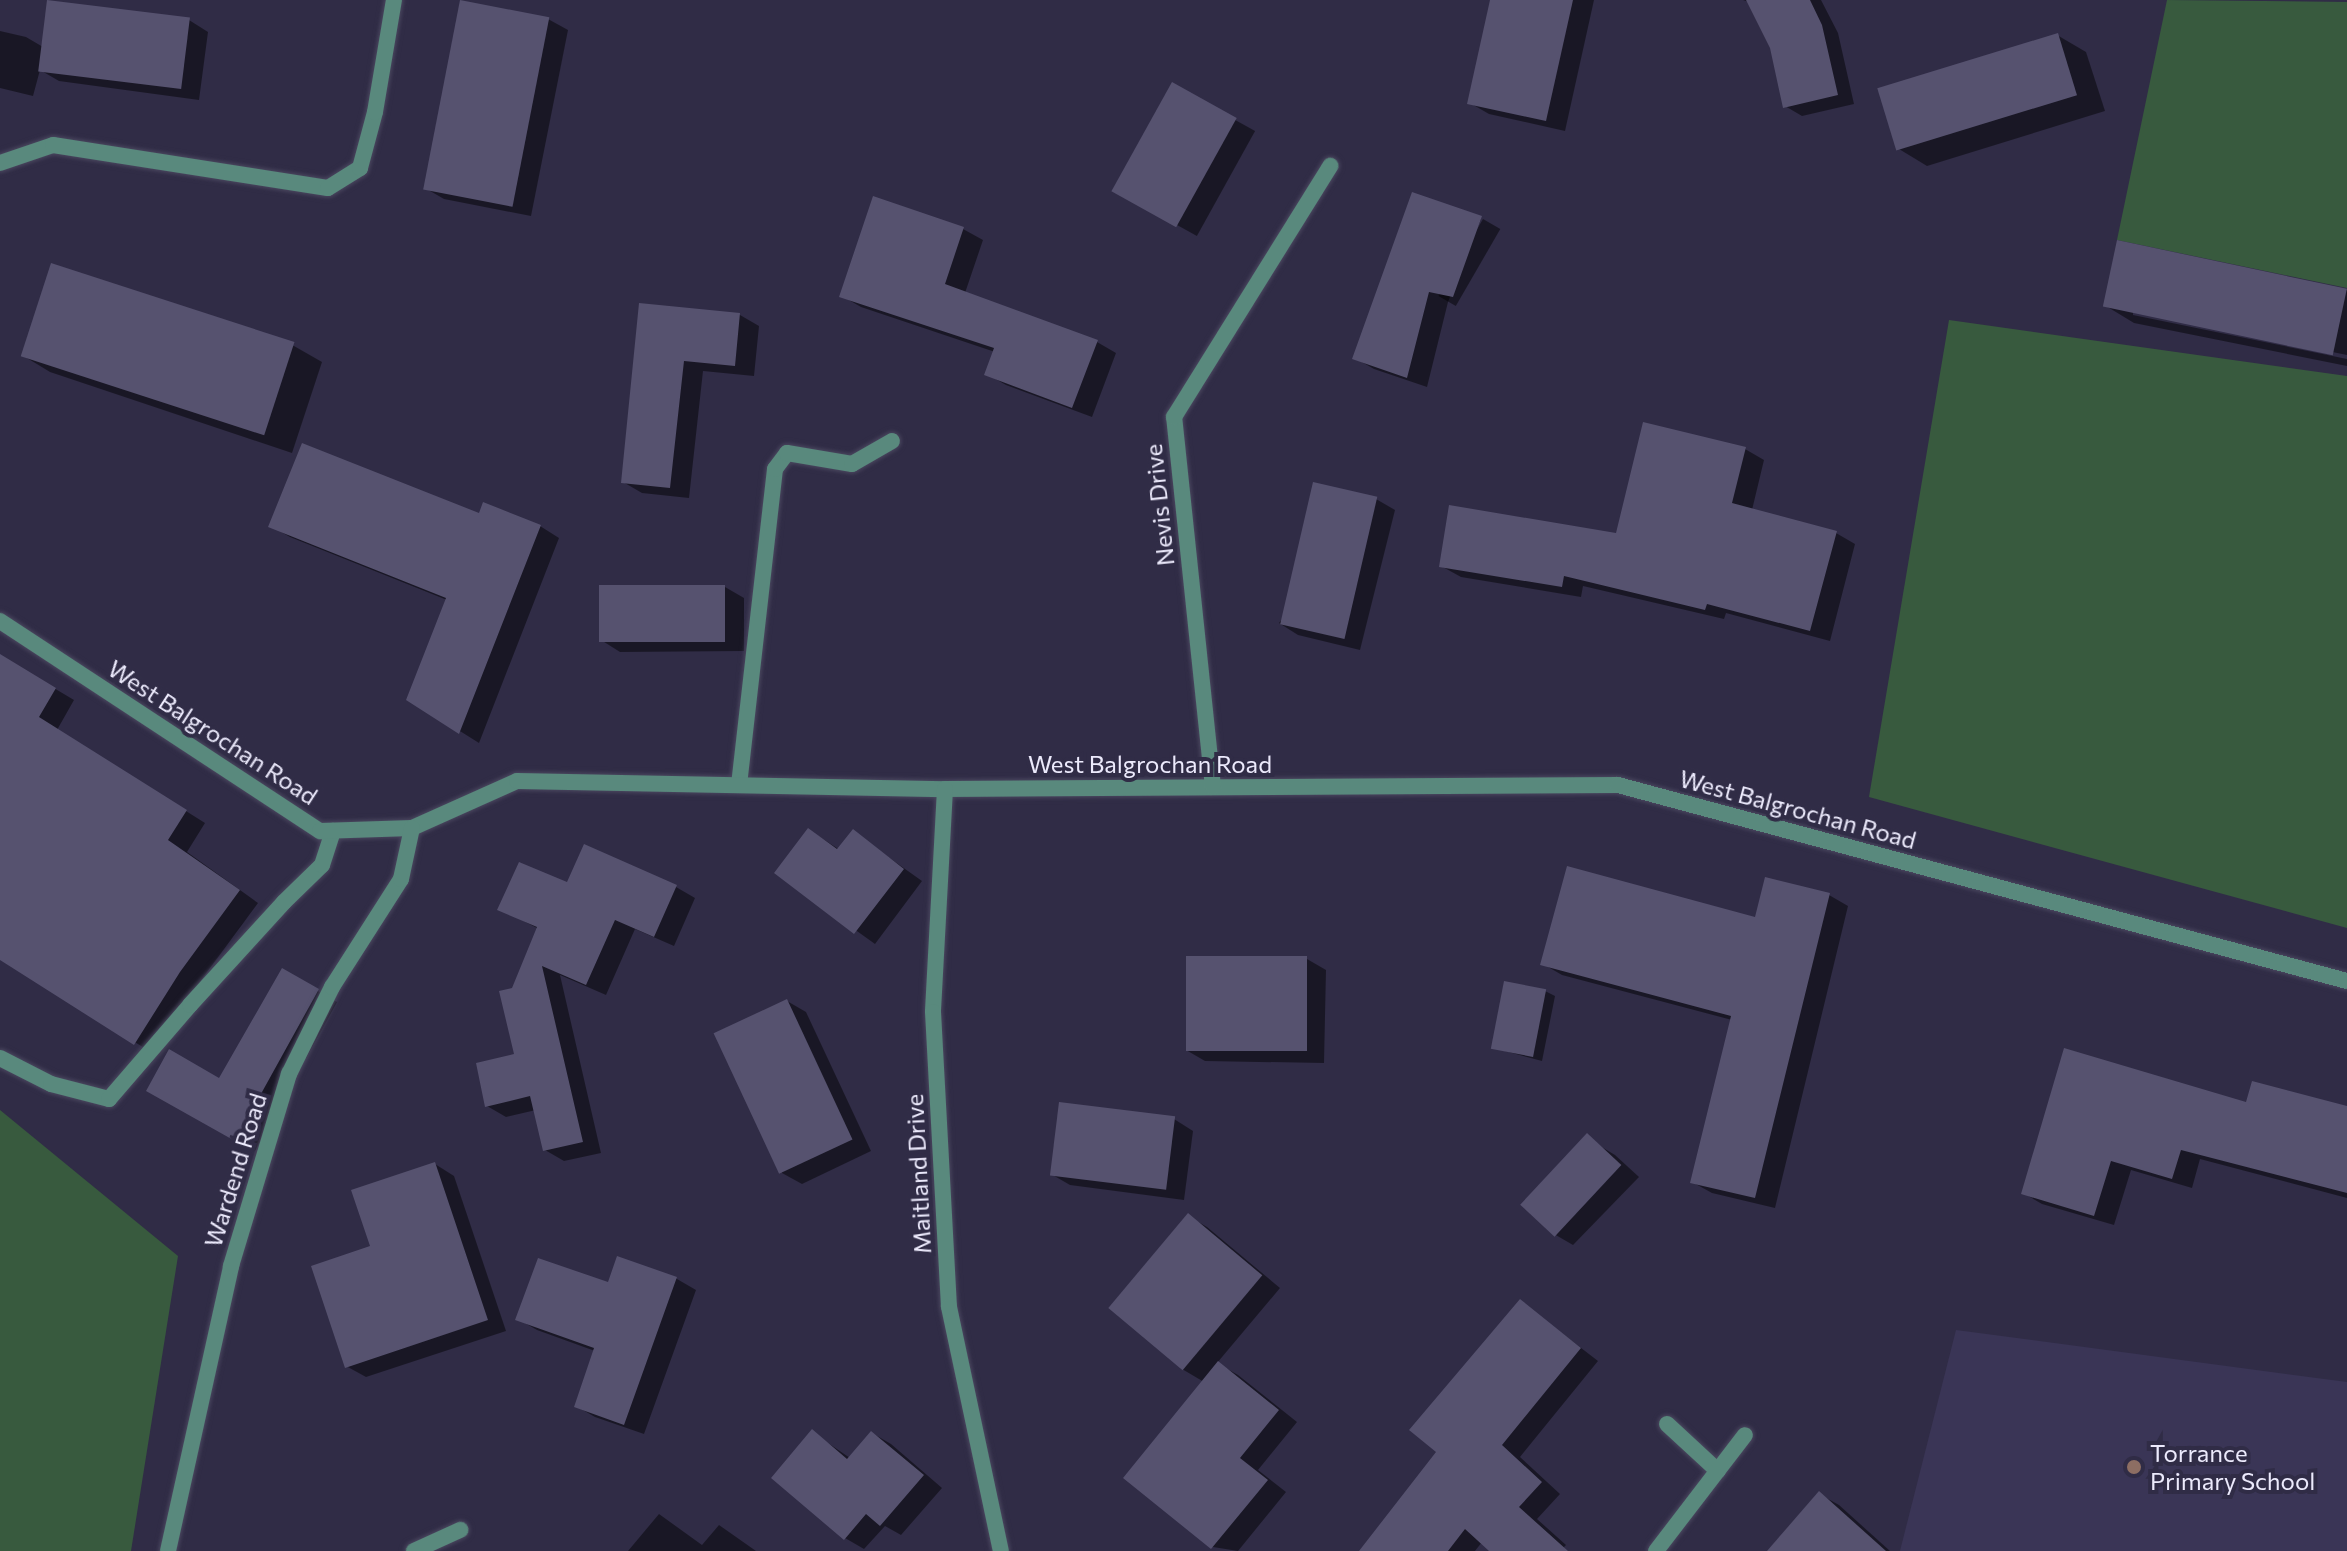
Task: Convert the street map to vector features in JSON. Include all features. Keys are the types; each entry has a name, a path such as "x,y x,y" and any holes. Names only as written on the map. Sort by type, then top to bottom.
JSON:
{"street":[{"path":"0,163 53,145 328,188 360,168 375,112 394,0"},
{"name":"Nevis Drive","path":"1213,787 1174,417 1330,166"},
{"path":"739,785 775,469 787,453 852,464 892,441"},
{"name":"West Balgrochan Road","path":"0,621 320,831 412,828 517,781 945,789 1618,785 2347,981"},
{"name":"Maitland Drive","path":"945,789 933,1012 949,1307 1001,1551"},
{"name":"Wardend Road","path":"168,1551 231,1266 289,1074 332,987 401,879 412,828"},
{"path":"0,1058 51,1084 109,1099 190,1005 322,865 333,831"},
{"path":"1667,1424 1718,1471"},
{"path":"1656,1551 1745,1435"},
{"path":"414,1551 460,1530"}],"shaded area":[{"name":"Torrance Primary School","path":"1956,1330 2347,1382 2347,1551 1900,1551"}],"green space":[{"path":"2167,0 2347,2 2347,288 2117,240"},
{"path":"1949,320 2347,376 2347,928 1869,797"},
{"path":"0,1110 178,1256 131,1551 0,1551"}],"building":[{"path":"47,0 190,18 181,89 38,71"},
{"path":"460,0 549,17 513,207 423,189"},
{"path":"1490,0 1573,0 1546,121 1467,104"},
{"path":"1746,0 1810,0 1822,25 1838,95 1783,108 1770,48"},
{"path":"2058,33 2077,95 1896,150 1877,88"},
{"path":"1172,82 1237,118 1176,227 1111,191"},
{"path":"1412,192 1482,216 1453,297 1429,292 1407,378 1352,359"},
{"path":"873,196 964,227 945,284 1098,340 1072,408 984,375 994,348 839,297"},
{"path":"2117,240 2347,289 2333,355 2103,307"},
{"path":"51,263 294,342 264,435 21,356"},
{"path":"639,303 740,313 735,366 684,361 670,488 621,483"},
{"path":"1643,422 1746,447 1732,503 1837,531 1810,631 1707,604 1705,610 1564,576 1562,587 1439,567 1449,505 1616,533"},
{"path":"302,443 479,513 483,502 541,525 459,734 406,700 446,598 268,527"},
{"path":"1313,482 1377,497 1344,639 1280,624"},
{"path":"599,585 725,585 725,642 599,642"},
{"path":"0,654 56,688 39,717 187,810 168,840 240,890 180,972 134,1045 0,960"},
{"path":"808,828 837,849 853,829 904,869 854,934 774,873"},
{"path":"584,844 677,885 654,937 615,920 586,985 542,966 583,1142 543,1151 530,1096 485,1107 476,1063 514,1054 499,991 512,988 537,927 497,910 519,862 567,882"},
{"path":"1567,866 1755,917 1765,877 1830,893 1755,1198 1690,1183 1731,1016 1540,965"},
{"path":"1186,956 1307,956 1307,1051 1186,1051"},
{"path":"282,968 319,989 235,1141 146,1091 169,1049 219,1078"},
{"path":"1504,981 1546,989 1533,1057 1491,1049"},
{"path":"787,999 853,1139 779,1174 714,1033"},
{"path":"2064,1048 2246,1102 2252,1081 2347,1106 2347,1193 2181,1150 2172,1179 2111,1161 2094,1216 2021,1194"},
{"path":"1059,1102 1175,1116 1166,1190 1050,1175"},
{"path":"1587,1133 1621,1165 1555,1237 1520,1205"},
{"path":"435,1162 488,1320 345,1368 311,1266 370,1246 351,1190"},
{"path":"1188,1213 1262,1275 1183,1370 1108,1308"},
{"path":"617,1256 677,1277 624,1425 574,1407 594,1348 515,1320 538,1258 608,1282"},
{"path":"1520,1299 1581,1348 1502,1445 1542,1482 1519,1507 1568,1551 1489,1551 1465,1529 1448,1551 1359,1551 1436,1452 1409,1430"},
{"path":"1218,1361 1279,1410 1240,1458 1268,1480 1211,1549 1123,1478"},
{"path":"812,1429 847,1459 871,1431 924,1475 880,1526 866,1514 844,1540 771,1478"},
{"path":"1819,1491 1886,1551 1767,1551"}],"place":[{"name":"Torrance Primary School","path":"2134,1467"}]}
